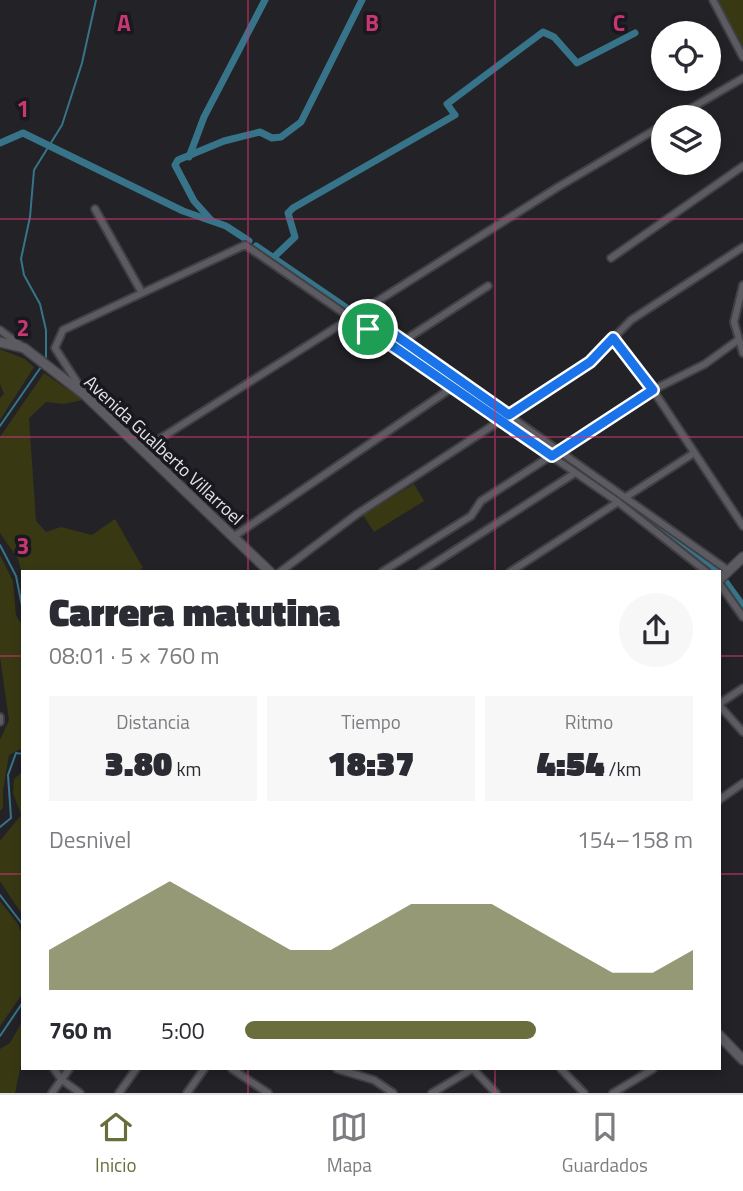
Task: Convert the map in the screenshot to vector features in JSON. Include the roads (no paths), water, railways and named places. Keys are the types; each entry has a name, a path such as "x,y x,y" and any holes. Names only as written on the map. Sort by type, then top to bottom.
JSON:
{"main road":[{"path":"0,342 24,348"},
{"name":"Avenida Gualberto Villarroel","path":"24,348 85,395 268,570"},
{"path":"721,579 743,557"},
{"path":"721,1037 743,1060"}],"street":[{"path":"712,0 743,57"},
{"path":"697,105 743,78"},
{"path":"142,450 558,187 651,132"},
{"path":"611,258 743,166"},
{"path":"95,209 142,293"},
{"path":"85,395 80,383 57,354 58,335 245,245 618,502 704,570"},
{"path":"284,570 357,514 590,362 631,320 743,247"},
{"path":"743,285 734,322 743,353"},
{"path":"408,344 411,336 488,286"},
{"path":"368,329 378,323 729,571"},
{"path":"0,330 24,348"},
{"path":"613,338 653,390 743,526"},
{"path":"385,570 471,516 481,501 653,390 705,364 738,340"},
{"path":"233,537 453,387"},
{"path":"626,496 694,453"},
{"path":"424,570 575,473"},
{"path":"513,570 618,502"},
{"path":"721,584 743,617"},
{"path":"721,703 743,688"},
{"path":"721,706 743,732"},
{"path":"722,798 743,783"},
{"path":"55,1070 62,1080 80,1093"},
{"path":"52,1093 68,1070"},
{"path":"120,1093 135,1070"},
{"path":"187,1093 203,1070"},
{"path":"233,1070 263,1092"},
{"path":"340,1070 373,1080 393,1093"},
{"path":"432,1093 471,1070"},
{"path":"474,1070 496,1093"},
{"path":"563,1070 584,1093"},
{"path":"613,1093 652,1070"}],"waterway":[{"path":"46,359 46,330 40,304 24,275 21,259 30,217 34,170 62,125 82,63 96,0"},
{"path":"189,157 204,117 265,0"},
{"path":"211,220 194,201 175,165 178,160 224,141 260,132 272,138 281,137 301,122 362,0"},
{"path":"273,258 295,237 288,213 293,208 455,115 447,104 543,32 554,37 577,63 635,33"},
{"path":"0,143 23,133 183,211 226,226 249,241"},
{"path":"256,246 351,311"},
{"path":"377,330 421,360"},
{"path":"430,366 502,414"},
{"path":"0,426 41,367"},
{"path":"645,515 716,570"},
{"path":"0,545 16,576 21,601"},
{"path":"725,581 743,606"},
{"path":"0,827 11,818 8,775 16,753 21,754"},
{"path":"0,895 21,922"},
{"path":"0,1036 21,1005"}]}
